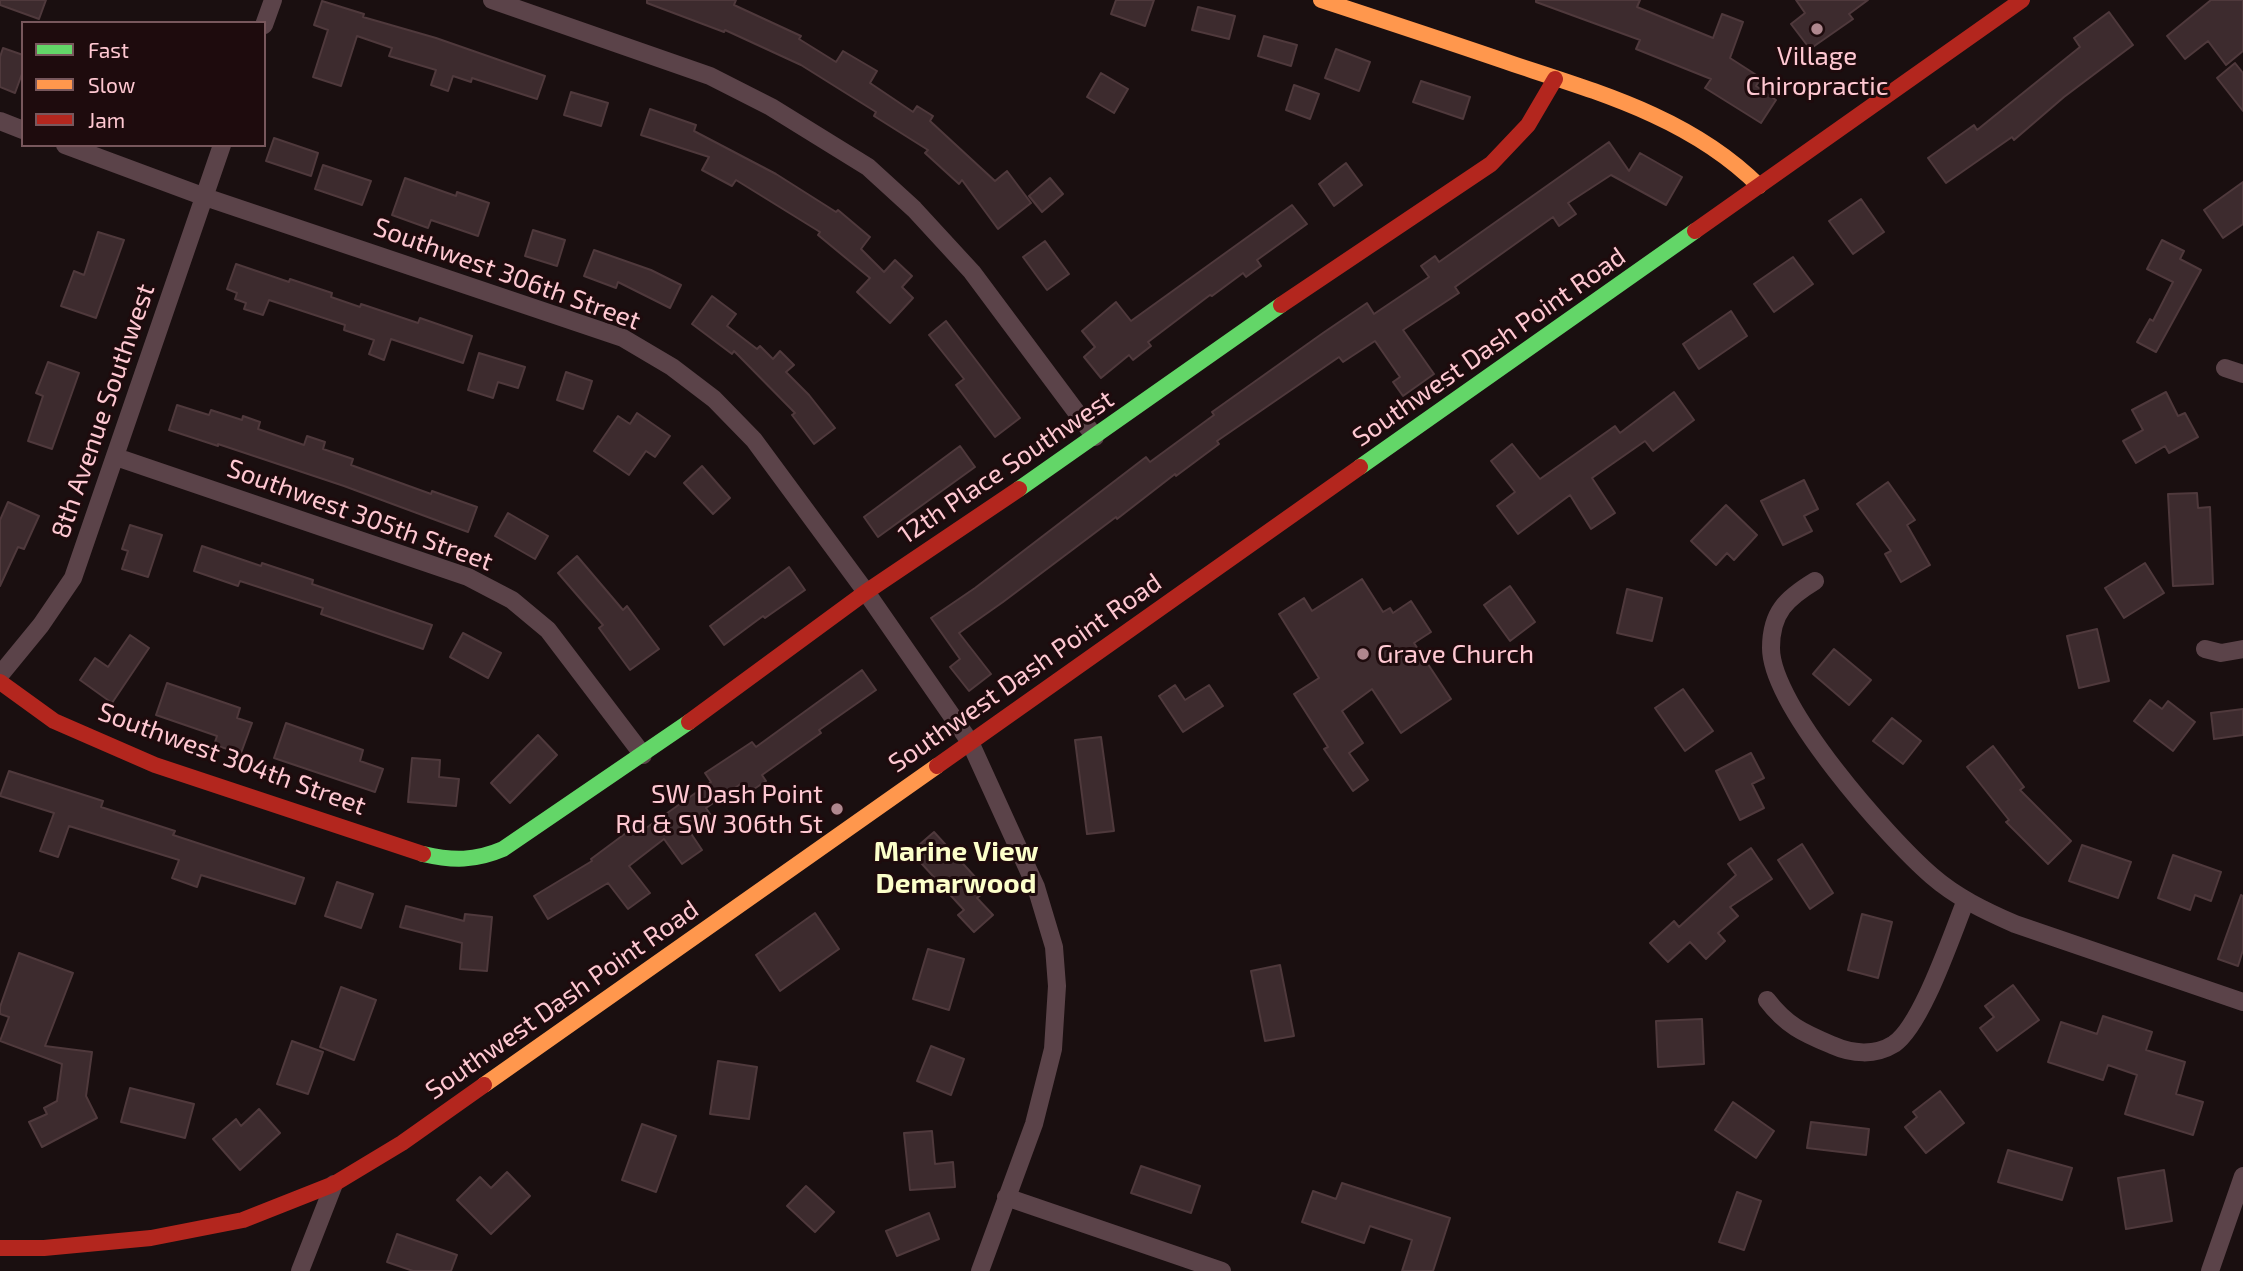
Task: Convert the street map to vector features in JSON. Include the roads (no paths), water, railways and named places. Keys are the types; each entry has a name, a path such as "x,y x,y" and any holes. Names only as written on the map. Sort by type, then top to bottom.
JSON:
{"main road":[{"path":"1321,0 1611,96 1694,136 1730,159 1759,186"},
{"name":"Southwest Dash Point Road","path":"0,1248 44,1248 151,1238 243,1220 334,1184 401,1143 2022,0"},
{"name":"12th Place Southwest","path":"457,862 480,860 503,849 643,755 866,592 1094,437 1298,293 1490,164 1528,125 1555,79"},
{"name":"Southwest 304th Street","path":"0,682 54,721 155,765 413,852 457,862"}],"street":[{"path":"265,21 273,0"},
{"path":"492,0 710,76 771,107 868,167 914,209 972,272 1094,437"},
{"path":"0,121 21,129"},
{"name":"Southwest 306th Street","path":"70,147 205,197 623,338 672,367 714,399 754,440 866,592 970,742 1036,887 1048,924 1056,968 1055,1029 1048,1076 1034,1124 980,1271"},
{"name":"8th Avenue Southwest","path":"0,675 41,625 73,578 221,147"},
{"path":"2225,368 2243,374"},
{"name":"Southwest 305th Street","path":"116,457 468,577 512,600 548,630 643,755"},
{"path":"1815,581 1789,597 1779,614 1773,632 1772,657 1785,695 1799,719 1827,759 1902,847 1931,875 1966,900 2015,924 2243,1002"},
{"path":"2205,649 2221,653 2243,649"},
{"path":"1767,1000 1789,1025 1837,1047 1877,1052 1900,1039 1914,1020 1966,900"},
{"path":"2210,1271 2243,1176"},
{"path":"300,1271 334,1184"},
{"path":"1006,1197 1222,1271"}],"place":[{"name":"Village Chiropractic","path":"1817,29"},
{"name":"Grave Church","path":"1363,654"},
{"name":"SW Dash Point Rd & SW 306th St","path":"837,809"}],"district":[{"name":"Marine View Demarwood","path":"956,868"}]}
